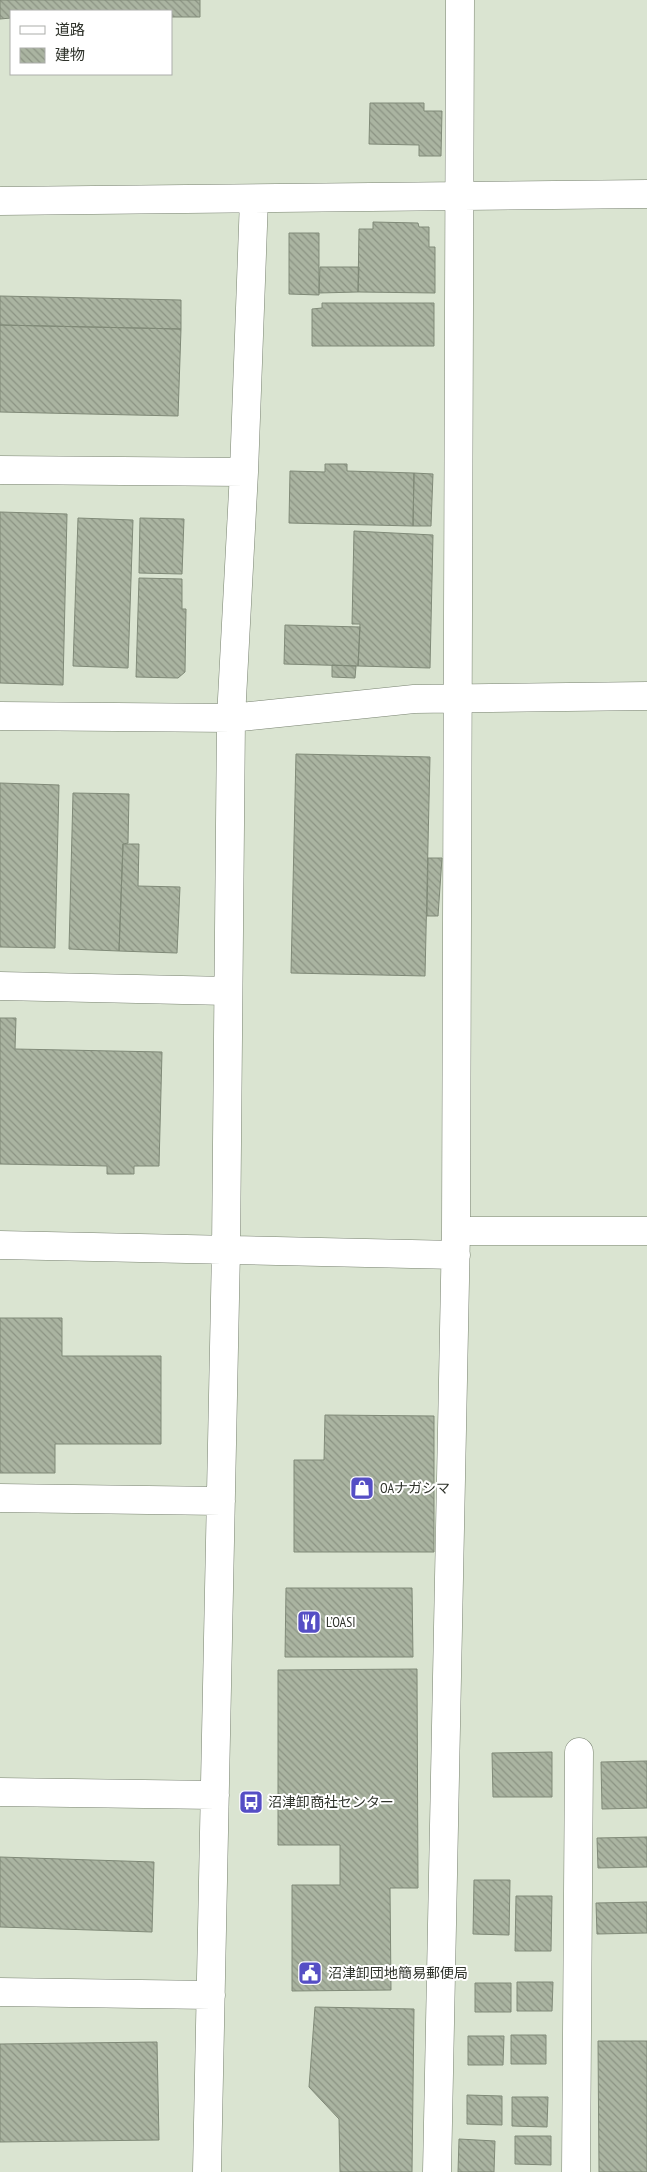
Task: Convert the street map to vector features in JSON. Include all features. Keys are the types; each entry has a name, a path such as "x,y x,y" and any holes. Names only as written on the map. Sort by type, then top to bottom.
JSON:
{"street":[{"path":"437,2172 456,1243 456,698 460,0"},
{"path":"0,201 647,194"},
{"path":"207,2172 226,1250 231,718 244,472 254,199"},
{"path":"0,470 244,472"},
{"path":"0,716 231,718 414,699 647,696"},
{"path":"0,986 228,991"},
{"path":"0,1245 226,1250 456,1243 647,1231"},
{"path":"0,1498 221,1501"},
{"path":"576,2172 579,1752"},
{"path":"0,1792 215,1795"},
{"path":"0,1992 210,1995"}],"building":[{"path":"0,0 200,0 200,17 172,17 172,10 10,10 10,18 0,19"},
{"path":"370,103 424,103 424,111 442,111 441,156 419,156 419,145 369,144"},
{"path":"373,222 418,223 419,227 429,227 429,247 435,247 435,293 358,292 359,229 373,229"},
{"path":"289,233 319,233 319,295 289,294"},
{"path":"320,267 359,267 358,292 319,293"},
{"path":"0,296 181,300 181,329 0,325"},
{"path":"322,303 434,303 434,346 312,346 312,309 322,308"},
{"path":"0,325 181,329 178,416 0,412"},
{"path":"325,464 347,464 347,471 414,473 413,526 289,523 290,471 325,472"},
{"path":"414,473 433,474 431,526 413,526"},
{"path":"0,512 67,514 63,685 0,683"},
{"path":"78,518 133,520 128,668 73,666"},
{"path":"140,518 184,519 182,574 139,573"},
{"path":"354,531 433,535 430,668 358,666 360,624 352,624"},
{"path":"139,578 182,579 182,609 186,609 185,672 178,678 136,677"},
{"path":"285,625 360,627 358,666 284,664"},
{"path":"332,665 356,666 355,678 332,677"},
{"path":"296,754 430,757 425,976 291,973"},
{"path":"0,783 59,785 55,948 0,947"},
{"path":"73,793 129,794 128,843 123,844 119,951 69,949"},
{"path":"123,844 139,844 138,886 180,887 177,953 119,951"},
{"path":"428,858 442,858 438,916 427,916"},
{"path":"0,1018 16,1018 15,1049 162,1052 159,1166 134,1166 134,1174 107,1174 107,1166 0,1164"},
{"path":"0,1318 62,1318 62,1356 161,1356 161,1444 55,1444 55,1473 0,1473"},
{"path":"325,1415 434,1416 434,1552 294,1552 294,1460 324,1460"},
{"path":"286,1588 412,1588 413,1657 285,1657"},
{"path":"417,1669 418,1888 390,1888 391,1990 292,1991 292,1885 340,1885 340,1845 278,1845 278,1670"},
{"path":"552,1752 552,1797 493,1797 492,1753"},
{"path":"647,1761 647,1808 602,1809 601,1762"},
{"path":"647,1837 647,1867 598,1868 597,1838"},
{"path":"0,1857 154,1862 152,1932 0,1927"},
{"path":"474,1880 510,1880 509,1935 473,1934"},
{"path":"516,1896 552,1896 551,1951 515,1951"},
{"path":"647,1902 647,1933 597,1934 596,1903"},
{"path":"517,1982 553,1982 552,2011 517,2011"},
{"path":"475,1983 511,1983 511,2012 475,2012"},
{"path":"315,2007 414,2009 412,2172 340,2172 339,2119 309,2087"},
{"path":"511,2035 546,2035 546,2064 511,2064"},
{"path":"468,2036 504,2036 503,2065 468,2065"},
{"path":"598,2041 647,2041 647,2172 599,2172"},
{"path":"157,2042 159,2140 0,2142 0,2044"},
{"path":"467,2095 502,2096 502,2125 467,2124"},
{"path":"512,2097 548,2097 547,2127 512,2126"},
{"path":"515,2136 551,2136 551,2165 515,2164"},
{"path":"459,2139 495,2141 494,2172 458,2172"}],"place":[{"name":"OAナガシマ","path":"362,1488"},
{"name":"L’OASI","path":"309,1622"},
{"name":"沼津卸商社センター","path":"251,1802"},
{"name":"沼津卸団地簡易郵便局","path":"310,1973"}]}
